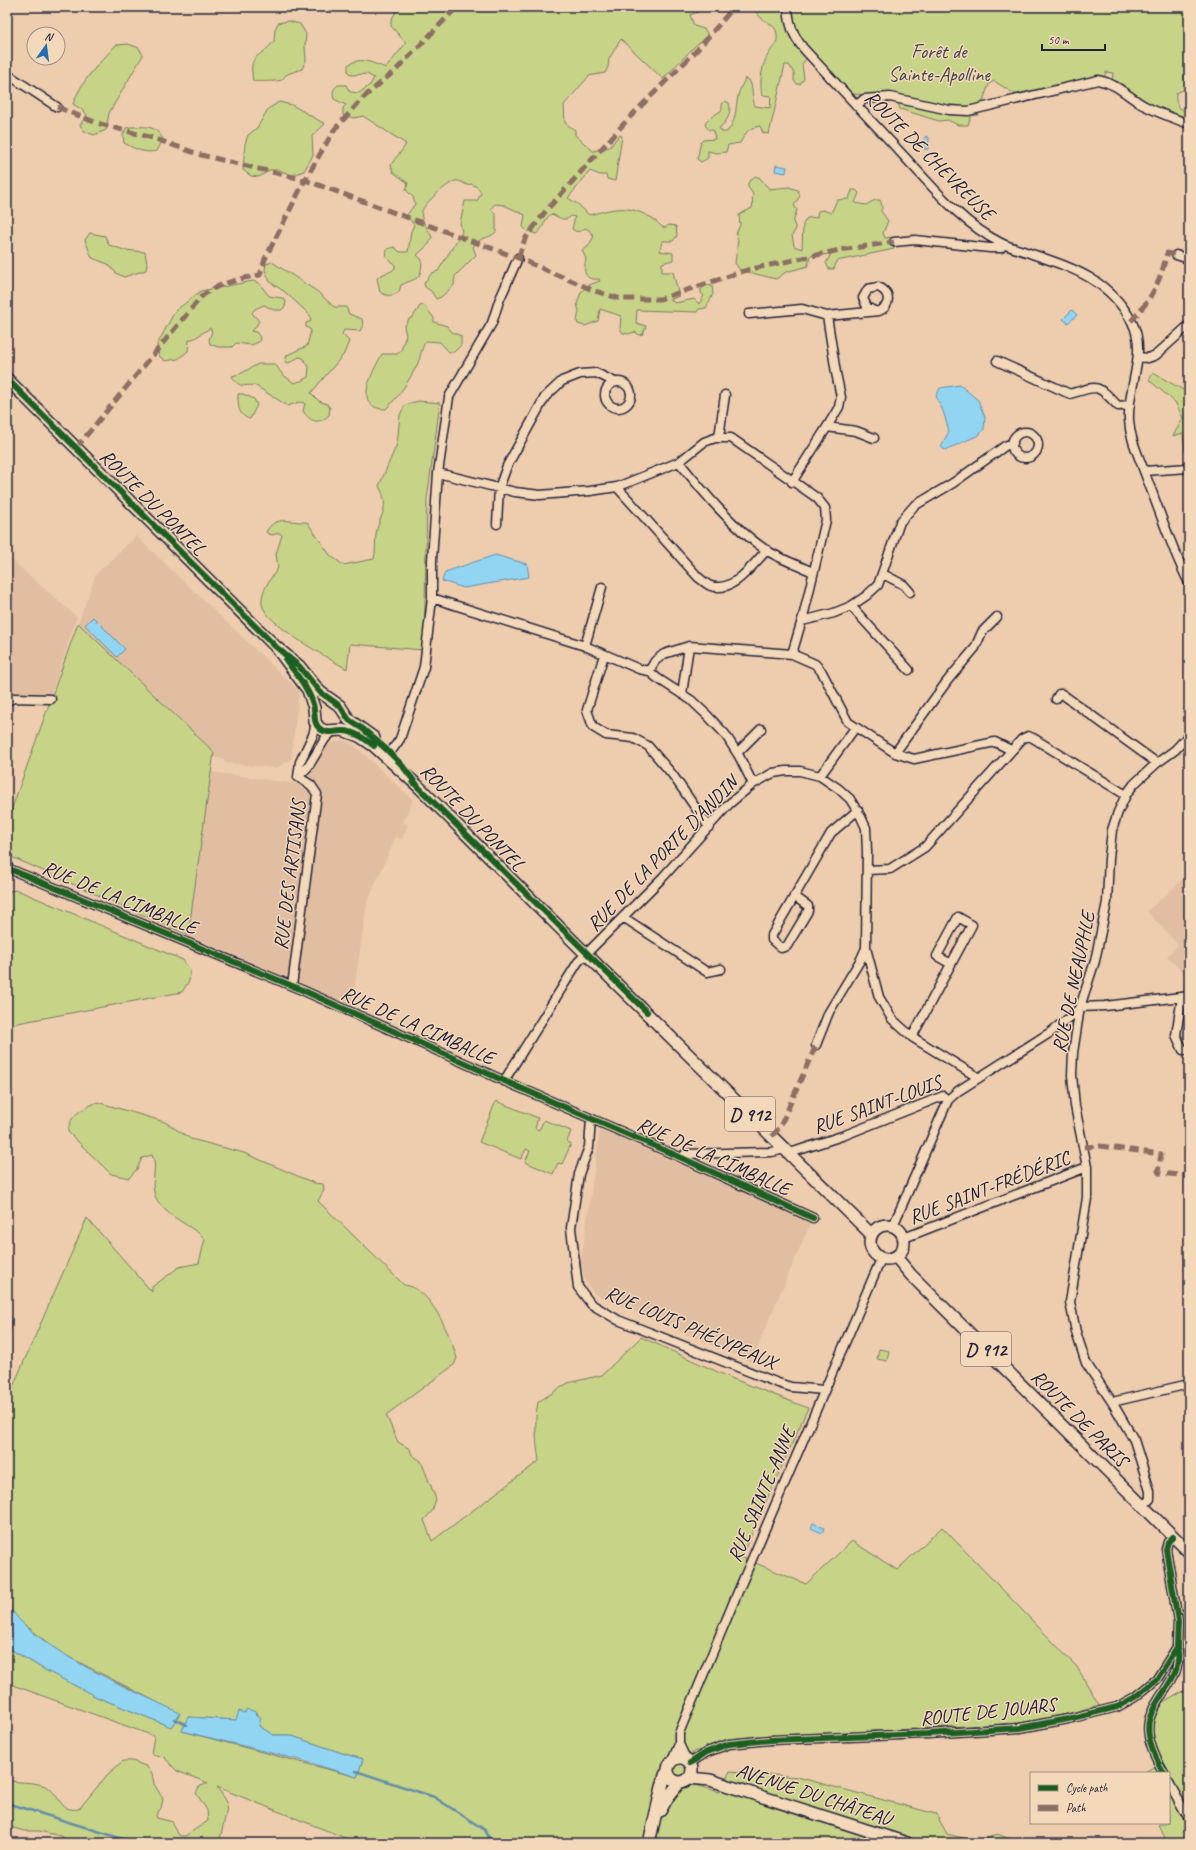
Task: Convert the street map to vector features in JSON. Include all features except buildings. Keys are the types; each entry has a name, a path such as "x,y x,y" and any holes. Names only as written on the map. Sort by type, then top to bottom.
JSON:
{"main road":[{"name":"ROUTE DU PONTEL","path":"7,379 276,647 299,666 320,692 336,703 349,720 369,734 390,753 418,786"},
{"name":"ROUTE DU PONTEL","path":"276,647 308,690 313,704 315,718 323,731 352,733 365,739 418,786 586,954 871,1234"},
{"path":"315,718 319,706 325,702 336,703"},
{"path":"335,731 344,721 344,712"},
{"path":"883,1225 893,1226 898,1229 904,1238 903,1249 896,1257 891,1259 881,1259 873,1253 870,1248 871,1234 874,1230 883,1225"},
{"name":"ROUTE DE PARIS","path":"896,1257 911,1276 1189,1552"},
{"path":"649,1843 665,1775 670,1766 681,1758 690,1763 692,1772 668,1797 656,1816"},
{"name":"AVENUE DU CHÂTEAU","path":"690,1763 710,1780"},
{"path":"670,1766 671,1778 685,1780"},
{"name":"AVENUE DU CHÂTEAU","path":"685,1780 710,1780 907,1843"}],"street":[{"name":"ROUTE DE CHEVREUSE","path":"788,7 790,26 796,39 856,106 963,218 988,236 1003,244 1076,269 1100,283 1117,299 1132,321 1136,332 1138,357 1129,419 1132,442 1144,470 1159,514 1189,584"},
{"path":"7,74 57,107"},
{"path":"856,106 864,99 890,97 949,110 968,111 1098,80 1111,83 1143,104 1160,113 1189,124"},
{"path":"894,242 915,240 990,248 1001,248 1003,244"},
{"path":"1176,256 1189,259"},
{"path":"390,753 400,739 424,667 432,598 432,560 438,473 449,397 492,322 499,301 518,258"},
{"path":"749,314 802,309 827,316 874,311"},
{"path":"792,482 840,407 841,397 827,316"},
{"path":"1138,357 1148,358 1156,355 1189,324"},
{"path":"997,360 1070,394 1092,387 1102,390 1118,406 1130,405"},
{"path":"497,524 499,488 507,466 545,397 562,381 580,374 596,373 615,382"},
{"path":"719,437 725,395"},
{"path":"827,427 856,431 874,438"},
{"path":"438,473 515,492 540,495 574,493 617,487 679,462 704,442 719,437 731,438 817,498 825,508 826,520 802,622 792,654"},
{"path":"802,622 834,613 851,606 878,586 883,574 892,541 900,522 914,506 953,483 1005,446 1013,443"},
{"path":"679,462 705,494 738,529 767,550 813,572"},
{"path":"1144,470 1189,468"},
{"path":"617,487 698,577 711,586 727,586 734,583 767,550"},
{"path":"883,574 904,585 910,592"},
{"path":"585,646 602,587"},
{"path":"432,598 585,646 639,669 649,671 682,694 708,716 725,734 753,784"},
{"path":"851,606 909,670"},
{"path":"895,752 948,680 976,648 982,632 997,617"},
{"path":"682,694 689,646"},
{"path":"649,671 655,661 664,654 689,646 792,654 815,664 822,672 842,714 855,728 895,752 914,759 995,742 1011,750"},
{"path":"604,655 587,710 593,727 606,735 633,738 648,746 672,774 709,827"},
{"path":"1056,699 1059,694 1062,694 1157,763"},
{"path":"7,701 14,698 51,699"},
{"name":"RUE DES ARTISANS","path":"298,776 300,762 313,735 315,718"},
{"path":"820,776 855,728"},
{"path":"737,753 761,729"},
{"name":"RUE DES ARTISANS","path":"298,776 308,767 325,739 335,731"},
{"name":"RUE DE NEAUPHLE","path":"1143,1506 1150,1499 1150,1487 1134,1440 1086,1362 1076,1332 1070,1302 1088,1198 1087,1167 1075,1106 1072,1075 1080,1007 1095,961 1104,916 1112,830 1118,812 1126,795 1134,784 1157,763 1175,750 1189,735"},
{"path":"867,870 890,869 925,847 1022,738 1028,736 1126,795"},
{"name":"RUE DE LA PORTE D'ANDIN","path":"504,1081 578,962 623,917 729,804 753,784 773,773 786,771 800,771 820,776 839,789 850,799 858,810 866,828 866,948 879,997 892,1019 912,1037 979,1078"},
{"name":"RUE DES ARTISANS","path":"292,986 317,794 311,785 298,776"},
{"path":"794,896 808,906 808,911 787,946 781,948 772,940 772,935 794,896 831,833 858,810"},
{"name":"RUE DE LA CIMBALLE","path":"7,868 292,986 504,1081 683,1158 813,1218"},
{"path":"623,917 707,972 721,969"},
{"path":"912,1037 972,925 958,917 937,956 951,964"},
{"path":"816,1045 822,1031 822,1026 829,1012 866,948"},
{"path":"1080,1007 1105,1006 1185,996 1176,1035 1183,1050 1189,1050"},
{"name":"RUE SAINT-LOUIS","path":"788,1151 845,1135 943,1096 948,1100 979,1078 1051,1032 1064,1021 1071,1018 1080,1007"},
{"path":"893,1226 948,1100"},
{"name":"RUE LOUIS PHÉLYPEAUX","path":"591,1119 589,1147 578,1174 571,1228 578,1287 592,1304 618,1320 778,1384 791,1387 824,1390"},
{"path":"683,1158 685,1154 788,1151"},
{"name":"RUE SAINT-FRÉDÉRIC","path":"904,1238 1087,1167"},
{"name":"RUE SAINTE-ANNE","path":"670,1766 679,1744 679,1733 881,1259"},
{"path":"1112,1402 1189,1384"},
{"name":"ROUTE DE JOUARS","path":"690,1763 707,1752 729,1744 770,1740 999,1730 1042,1725 1117,1707 1135,1697 1157,1679 1177,1647 1178,1621 1166,1549 1168,1542 1173,1537"},
{"path":"1163,1772 1149,1738 1150,1717 1176,1670 1179,1654 1177,1647"},
{"path":"679,1744 690,1763"},
{"path":"1170,1785 1189,1819"}],"shaded area":[{"path":"136,536 299,691 291,760 276,768 225,763 224,759 214,757 214,752 78,623 96,574"},
{"path":"7,556 77,617 49,701 7,701"},
{"path":"342,740 354,745 413,800 403,822 408,825 402,839 396,837 367,903 352,1006 188,935 211,772 299,784 317,762 327,745"},
{"path":"1189,874 1189,979 1167,956 1178,945 1147,911"},
{"path":"600,1129 811,1222 751,1362 594,1294 585,1280 581,1262"}],"green space":[{"path":"398,7 712,7 712,10 700,11 690,15 694,26 704,29 707,33 706,38 695,46 663,79 621,39 609,59 608,67 605,73 589,76 564,105 565,123 575,130 575,135 593,151 610,147 619,135 622,136 615,181 607,179 606,175 600,175 590,171 568,198 579,205 589,215 614,209 628,209 652,218 665,228 669,225 676,226 677,236 673,241 662,241 660,251 673,253 673,260 662,263 662,272 673,272 679,296 670,300 675,303 694,299 699,304 704,296 701,293 701,289 708,285 712,286 713,294 706,308 699,309 697,312 637,310 636,323 646,326 643,334 639,335 635,332 628,334 623,333 620,329 621,316 600,309 598,321 585,326 578,324 577,321 579,311 577,304 581,292 589,285 600,281 599,279 588,277 586,274 586,259 582,250 588,247 594,236 585,228 578,232 572,229 575,217 571,216 566,219 562,219 551,214 536,234 527,231 523,227 525,215 504,205 495,204 491,208 496,216 496,232 476,243 473,247 476,255 455,276 454,285 441,297 436,299 431,291 425,287 424,283 432,273 438,271 462,232 460,223 465,201 477,201 481,193 477,187 471,184 467,185 456,181 436,194 427,203 422,211 421,214 423,221 432,237 429,244 417,255 422,260 421,272 418,277 401,285 399,292 394,294 387,295 380,292 377,278 395,268 395,265 386,257 387,249 394,247 400,252 408,252 411,231 414,225 407,215 415,204 413,197 406,190 408,183 393,172 391,165 406,144 363,116 354,118 343,115 343,108 346,105 334,99 333,93 334,89 338,85 346,85 350,92 359,93 370,85 374,78 367,74 351,75 348,72 348,65 357,61 367,61 386,68 406,43 391,26 391,21"},
{"name":"Forêt de Sainte-Apolline","path":"755,7 778,10 782,7 1189,7 1189,68 1184,77 1186,84 1183,90 1176,93 1176,97 1178,106 1182,110 1189,113 1189,120 1164,112 1112,81 1113,73 1106,72 1104,78 1021,94 1015,94 994,81 989,84 978,115 971,116 968,125 958,125 948,120 939,121 900,109 896,97 852,94 811,53 802,64 804,79 800,84 796,84 794,80 794,73 789,65 785,65 769,134 763,133 760,126 752,128 746,133 740,143 728,145 726,152 716,153 708,151 708,158 701,162 697,159 701,142 703,140 715,139 713,130 709,130 705,125 707,120 722,110 722,104 725,101 729,103 730,110 728,117 719,128 722,132 727,132 733,123 739,94 745,78 751,83 755,106 770,108 771,96 762,95 761,79 765,62 776,43 777,34 773,27 759,16"},
{"path":"288,21 300,24 306,34 306,60 302,69 288,74 282,80 253,81 253,60 274,41 275,29 278,23"},
{"path":"128,44 139,48 143,55 109,113 106,130 94,135 84,131 80,125 87,115 84,111 73,104 81,87 91,73 116,45"},
{"path":"279,102 292,105 325,124 312,136 313,155 304,171 292,175 279,170 270,170 259,177 251,176 243,170 245,144 248,135 257,128 268,109"},
{"path":"149,127 160,134 163,139 157,151 144,151 124,143 123,135 126,128"},
{"path":"755,176 760,178 769,189 789,187 798,190 800,196 794,205 797,210 793,222 796,229 792,235 794,246 802,249 803,224 807,218 817,217 818,211 823,210 831,213 837,200 849,199 852,190 856,190 859,193 855,203 866,205 875,200 880,200 882,206 881,211 888,221 883,233 885,238 892,237 894,249 837,261 834,269 829,269 826,263 831,254 810,256 808,266 786,272 776,279 740,270 735,263 738,240 736,234 740,225 739,215 752,208 753,194 748,187 748,183"},
{"path":"90,233 105,236 109,245 124,250 145,252 147,264 146,270 124,277 116,273 108,264 92,258 85,240"},
{"path":"272,262 318,292 334,307 346,307 349,314 362,319 363,325 360,331 344,330 342,334 349,341 344,354 311,393 319,401 327,404 330,408 329,415 322,420 315,421 306,415 303,411 305,403 299,402 288,406 256,386 240,385 232,376 242,373 258,364 275,364 282,374 294,383 308,377 309,367 303,358 299,357 289,363 285,362 287,355 307,346 311,330 306,327 306,323 311,321 310,315 285,292 270,282 265,270 266,264"},
{"path":"253,281 259,283 269,296 282,298 286,301 285,307 281,310 274,310 264,305 255,309 252,313 259,321 255,328 251,331 256,332 260,337 259,342 251,345 236,343 232,347 218,347 210,344 209,339 212,332 210,328 195,338 189,340 188,351 178,359 165,361 159,356 157,345 175,311 201,291"},
{"path":"424,305 434,318 434,322 447,326 452,332 461,336 461,345 454,352 449,352 440,342 426,341 417,365 399,394 386,409 375,407 369,403 367,396 370,379 374,370 382,354 397,354 401,351 406,335 404,327 420,306"},
{"path":"1153,373 1189,393 1189,452 1185,452 1183,433 1173,436 1183,418 1175,402 1149,380"},
{"path":"238,394 243,394 254,399 257,405 250,419 246,418 241,413"},
{"path":"418,401 440,403 427,499 424,650 350,644 347,669 298,640 274,621 266,612 262,604 263,594 267,584 278,568 276,554 282,535 280,533 271,535 266,532 270,526 279,521 307,522 330,555 343,565 374,559 376,534 384,510 384,500 379,486 397,444 400,415 405,405"},
{"path":"78,623 214,752 188,935 14,858 7,851 7,822"},
{"path":"17,890 183,960 190,970 189,981 182,992 7,1025 7,897 10,891"},
{"path":"496,1101 538,1118 535,1128 539,1130 544,1120 571,1131 567,1142 571,1144 562,1164 558,1163 553,1174 525,1162 530,1151 526,1149 521,1159 479,1142"},
{"path":"97,1102 165,1122 191,1139 244,1153 314,1183 323,1184 324,1190 318,1201 404,1285 414,1288 423,1294 431,1303 450,1338 457,1358 454,1365 386,1415 398,1442 410,1449 412,1455 421,1461 436,1499 432,1511 424,1520 432,1541 539,1461 536,1431 538,1402 568,1383 602,1375 641,1337 731,1378 808,1408 741,1557 806,1584 852,1541 897,1570 942,1527 1077,1667 1099,1705 1038,1722 734,1739 713,1747 693,1752 687,1783 720,1792 730,1771 797,1777 936,1814 947,1834 979,1842 997,1834 1021,1843 358,1843 217,1787 227,1802 226,1814 219,1843 73,1843 60,1836 39,1831 24,1831 7,1826 7,1780 35,1783 46,1786 54,1793 64,1806 79,1809 107,1775 123,1761 132,1761 146,1766 152,1773 154,1784 163,1799 161,1808 156,1815 157,1818 173,1822 174,1828 180,1836 185,1836 208,1821 207,1810 196,1793 199,1787 208,1783 177,1771 164,1757 151,1754 154,1736 7,1683 7,1647 45,1670 97,1697 171,1727 180,1714 61,1653 20,1621 10,1610 7,1601 7,1400 87,1218 152,1292 152,1287 179,1267 199,1263 205,1239 199,1233 168,1213 157,1200 153,1187 154,1160 152,1155 142,1158 137,1169 129,1178 111,1174 68,1132 71,1120 74,1116","holes":["246,1710 256,1712 259,1726 273,1735 289,1735 363,1759 357,1777 182,1731 188,1717 236,1720 245,1713"]},
{"path":"7,1310 11,1317 12,1324 7,1339"},
{"path":"879,1349 889,1351 887,1361 877,1359"},
{"path":"1189,1688 1189,1843 1167,1843 1159,1824 1170,1824 1170,1772 1144,1772 1156,1766 1151,1727 1156,1707"}],"water":[{"path":"926,136 929,138 928,149 924,149 924,139"},
{"path":"776,165 787,167 786,173 775,171"},
{"path":"1072,310 1077,315 1068,323 1063,319"},
{"path":"960,385 978,400 985,417 984,429 979,435 945,450 941,447 949,431 943,411 936,396 940,388"},
{"path":"495,555 527,564 529,577 464,588 442,581 445,572"},
{"path":"93,617 125,649 117,657 85,625"},
{"path":"813,1523 824,1528 822,1533 811,1528"},
{"path":"7,1601 18,1618 35,1634 58,1650 111,1680 180,1713 171,1727 97,1697 45,1670 7,1647"},
{"path":"246,1709 256,1712 255,1715 261,1717 259,1726 273,1735 289,1735 363,1759 357,1777 300,1760 182,1731 188,1717 236,1720 239,1711 245,1713"}],"waterway":[{"path":"174,1719 187,1725"},
{"path":"356,1771 434,1797 485,1830 492,1843"},
{"path":"7,1803 136,1843"}],"marked path":[{"path":"76,448 201,297 207,292 221,285 260,275 265,259 305,180 334,130 363,98 397,69 457,7"},
{"path":"518,258 525,239 545,212 629,118 697,50 734,7"},
{"path":"57,107 97,123 153,138 201,155 305,180 518,258 595,291 621,299 660,299 747,270 840,250 894,242"},
{"path":"1131,321 1154,290 1167,253 1176,255"},
{"path":"772,1136 780,1127 816,1045"},
{"path":"1084,1147 1100,1146 1161,1154 1158,1171 1159,1173 1189,1176"}],"cycle path":[{"path":"7,379 276,647 299,666 320,692 340,706 349,720 363,729 386,749 401,764 418,786"},
{"path":"286,660 311,698 314,707 315,720 320,729 326,732 341,731 356,734 374,746"},
{"path":"413,782 647,1012"},
{"path":"7,868 302,990 509,1083 673,1154 813,1218"},
{"path":"690,1763 707,1752 729,1744 770,1740 927,1734 1020,1728 1068,1719 1117,1707 1135,1697 1157,1679 1177,1647 1178,1621 1166,1549 1168,1542 1173,1537"},
{"path":"1163,1772 1151,1746 1148,1731 1153,1709 1169,1684 1177,1667 1177,1647"}]}
